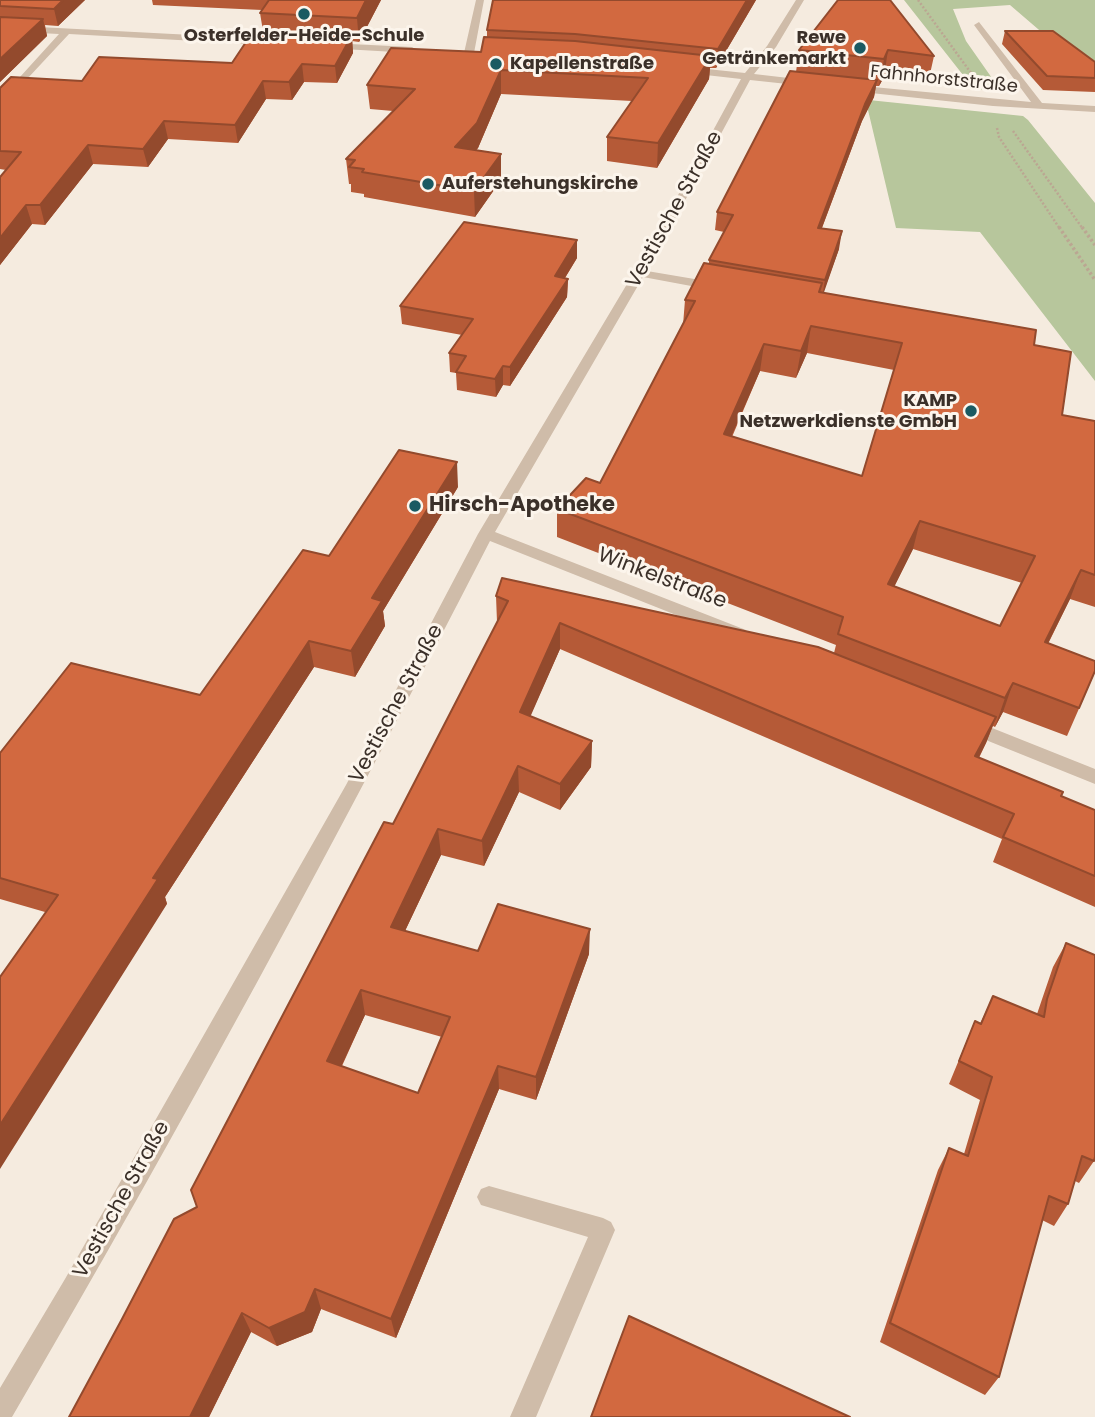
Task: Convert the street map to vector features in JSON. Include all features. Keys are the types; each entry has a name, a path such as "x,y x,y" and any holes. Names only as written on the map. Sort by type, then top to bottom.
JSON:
{"street":[{"path":"480,0 465,53 483,53"},
{"name":"Vestische Straße","path":"0,1413 74,1287 353,789 486,534 640,273 747,77 771,47 800,0"},
{"path":"979,25 1038,106"},
{"path":"0,28 278,43"},
{"path":"0,105 66,32"},
{"path":"320,45 427,51"},
{"path":"674,68 821,85"},
{"name":"Fahnhorststraße","path":"846,88 993,103 1095,109"},
{"path":"640,273 733,289"},
{"name":"Winkelstraße","path":"486,534 751,639"},
{"path":"955,720 1095,777"},
{"path":"489,1197 603,1230 523,1417"}],"path":[{"path":"918,0 1095,245"},
{"path":"993,103 999,137 1095,280"}],"green space":[{"path":"904,0 1095,0 1095,78 1010,5 953,9 966,41 1001,91 974,89"},
{"path":"830,96 1023,116 1028,120 1095,203 1095,381 980,232 896,228 868,110 827,103"}],"building":[{"path":"0,0 63,0 54,9 0,6"},
{"path":"269,0 366,0 357,18 260,13"},
{"path":"493,0 747,0 718,49 575,34 487,30"},
{"path":"838,0 890,0 934,56 888,50 884,59 799,50"},
{"path":"0,17 43,19 0,59"},
{"path":"254,30 352,35 335,66 302,64 289,82 263,81 235,125 164,121 143,149 88,145 40,205 26,205 0,238 0,177 21,152 0,151 0,88 11,77 82,81 99,57 232,63"},
{"path":"1005,31 1053,31 1095,62 1095,78 1047,76"},
{"path":"484,37 575,41 711,56 658,143 607,137 648,78 501,70 477,123 455,147 501,154 474,191 362,172 364,169 349,167 355,160 346,159 415,89 367,85 391,48 481,52"},
{"path":"790,71 877,80 865,104 818,228 842,231 825,280 709,260 733,215 717,212"},
{"path":"464,222 577,240 555,276 568,279 510,367 503,366 495,379 456,372 466,356 449,353 473,319 400,306"},
{"path":"704,263 822,283 819,292 1036,330 1034,345 1071,352 1062,415 1095,421 1095,575 1081,570 1045,642 1095,661 1095,671 1079,708 1013,683 1005,698 838,634 843,617 557,509 586,478 600,483 695,301 685,300","holes":["811,326 902,343 862,476 724,434 764,344 801,351","920,521 1035,556 1000,626 888,584"]},
{"path":"399,450 457,462 372,598 382,601 351,651 309,641 153,878 158,879 0,1125 0,977 58,895 0,878 0,753 71,663 200,695 303,550 329,556"},
{"path":"502,578 818,647 996,717 975,756 1063,792 1061,796 1095,810 1095,876 1003,837 1014,814 560,623 520,712 592,741 560,784 518,766 482,841 438,829 391,927 478,951 498,904 590,929 536,1077 498,1066 391,1319 315,1289 305,1312 269,1328 242,1313 190,1417 69,1417 174,1219 197,1207 191,1190 384,822 393,824 508,601 496,596","holes":["361,990 450,1017 418,1093 327,1061"]},
{"path":"1066,943 1095,955 1095,1157 1094,1161 1082,1156 1068,1204 1049,1196 999,1377 890,1323 949,1148 968,1156 992,1077 959,1061 975,1021 981,1024 993,996 1044,1017 1047,999"},
{"path":"629,1316 850,1417 591,1417"}],"place":[{"name":"Osterfelder-Heide-Schule","path":"304,14"},
{"name":"Rewe Getränkemarkt","path":"860,48"},
{"name":"Kapellenstraße","path":"496,64"},
{"name":"Auferstehungskirche","path":"428,184"},
{"name":"KAMP Netzwerkdienste GmbH","path":"971,411"},
{"name":"Hirsch-Apotheke","path":"415,506"}]}
